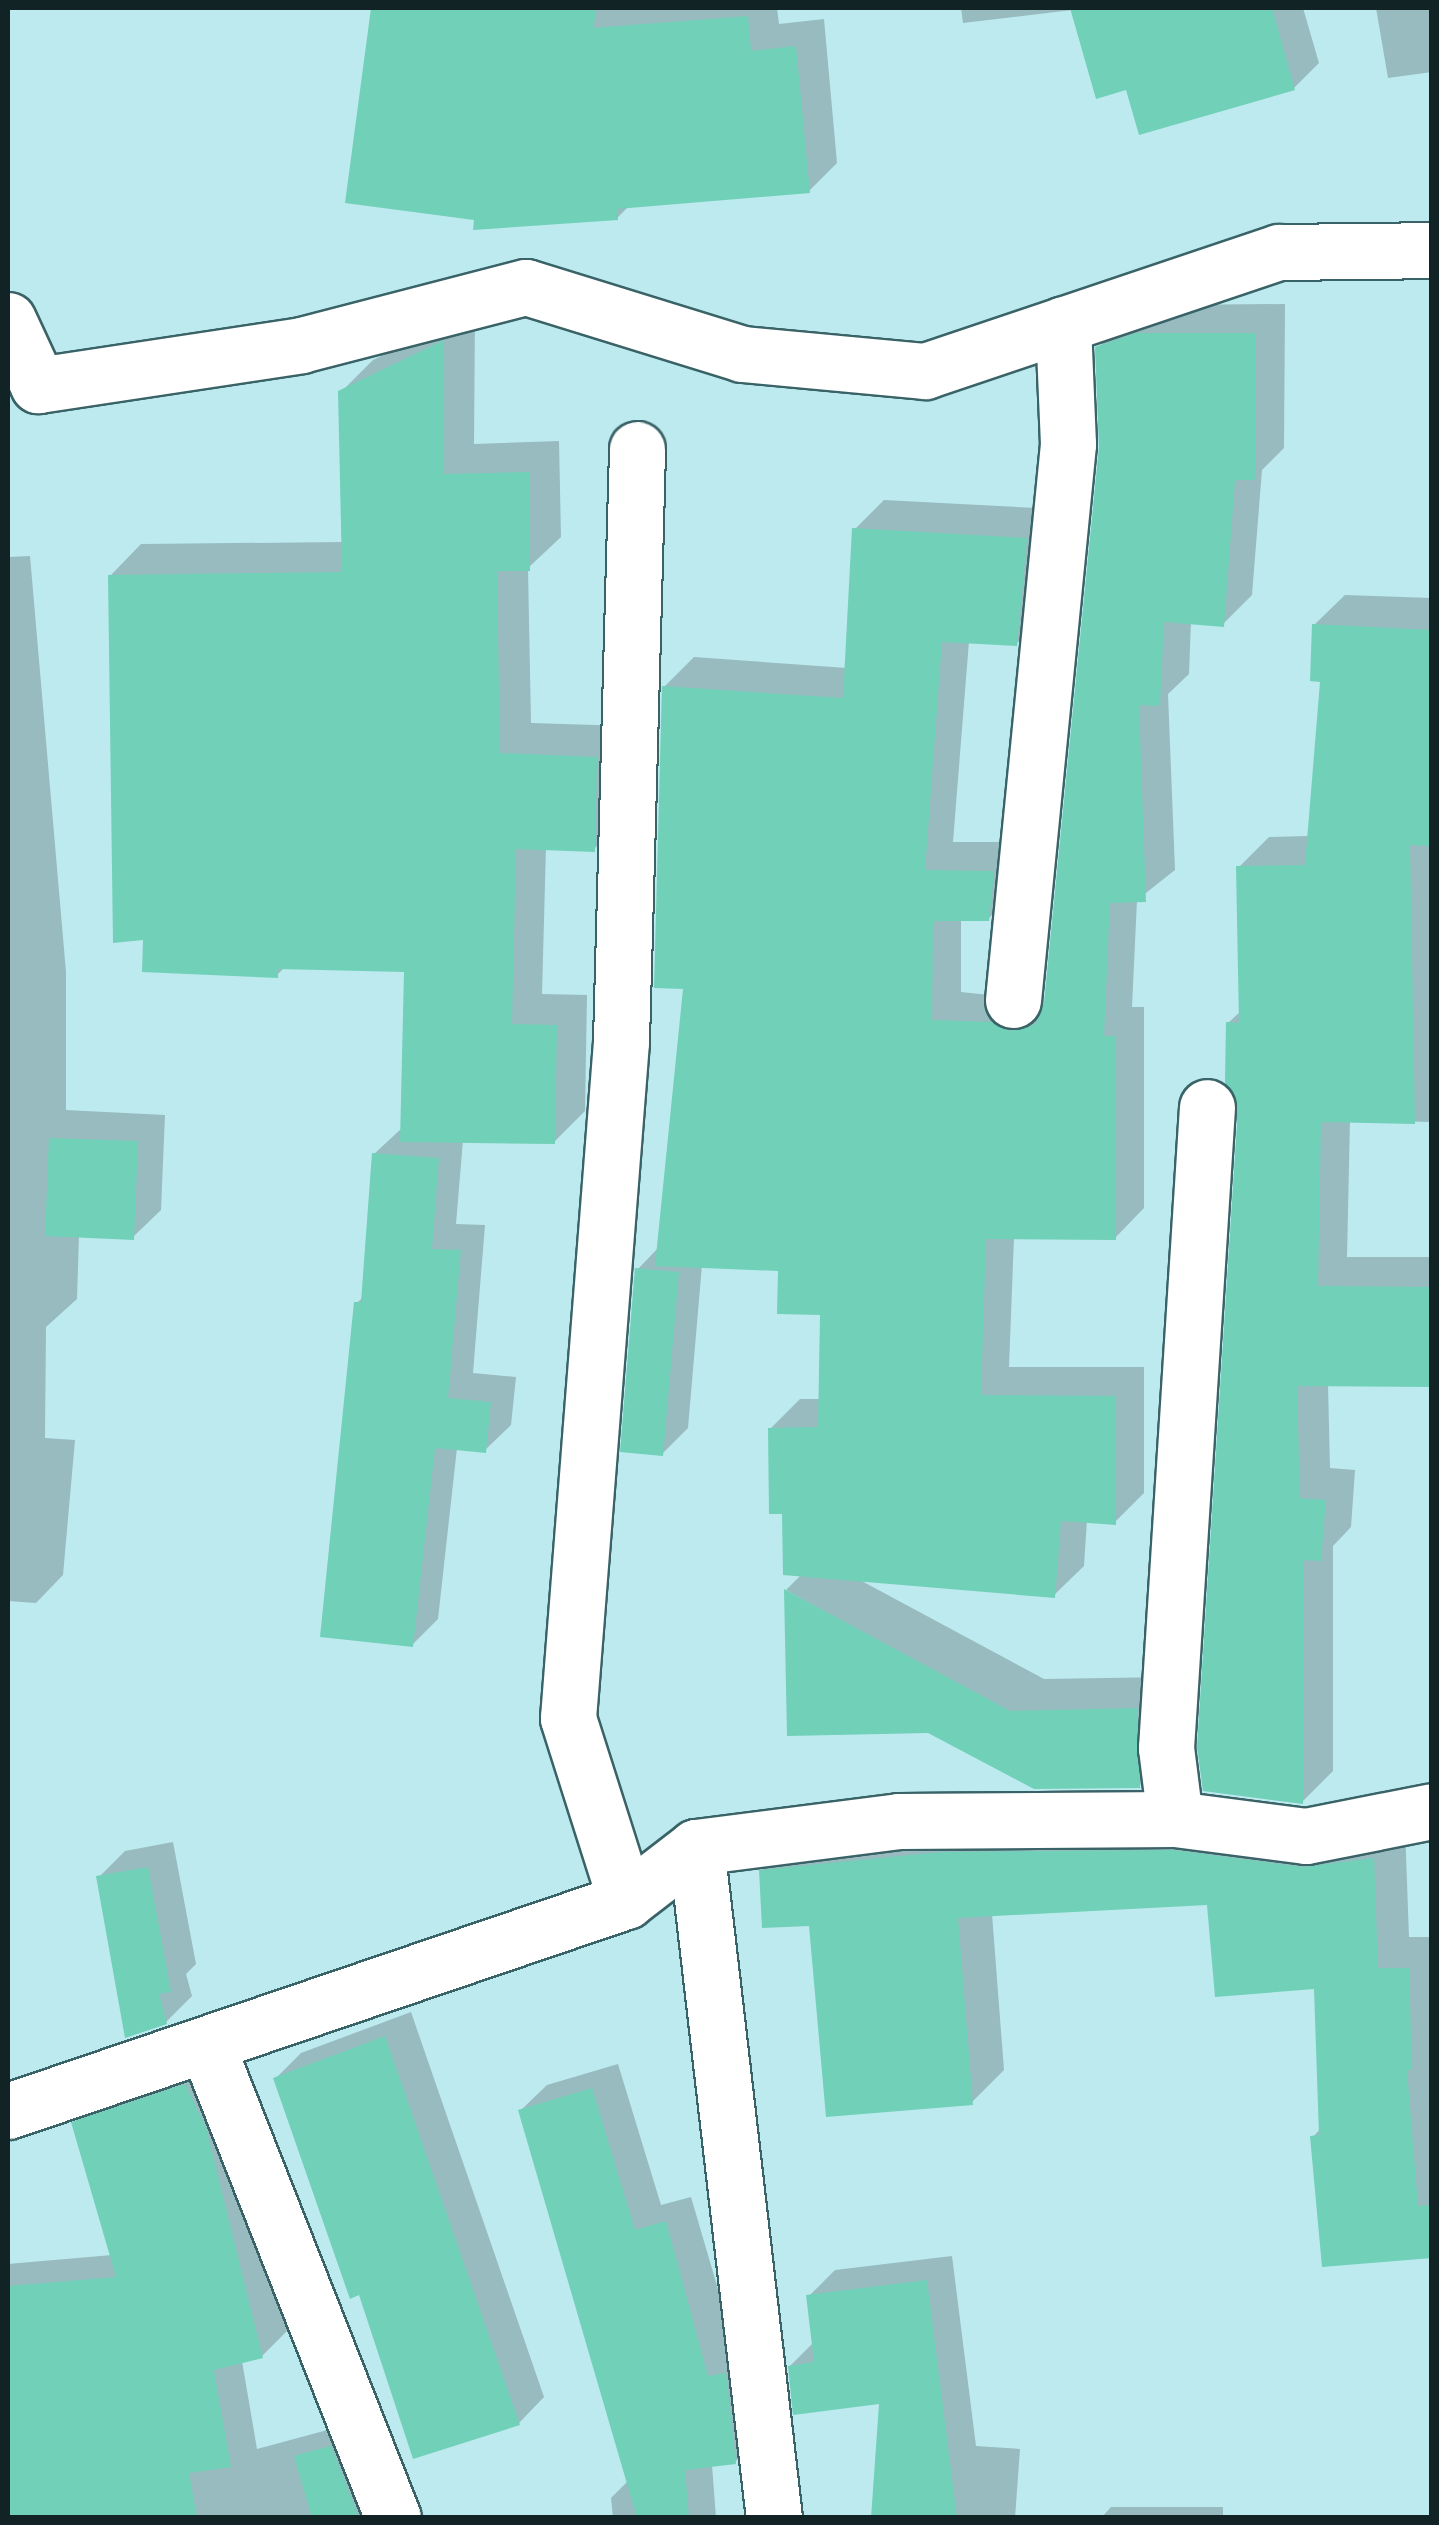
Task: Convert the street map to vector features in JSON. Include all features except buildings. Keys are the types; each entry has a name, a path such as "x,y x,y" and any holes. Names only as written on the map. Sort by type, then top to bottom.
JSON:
{"street":[{"path":"8,320 38,385 301,346 526,288 742,354 925,370 1279,252 1432,250"},
{"path":"1012,1000 1065,483 1063,324"},
{"path":"626,1901 568,1718 621,1041 637,450"},
{"path":"1175,1819 1166,1748 1207,1107"},
{"path":"8,2110 207,2046 626,1901 696,1847 899,1820 1175,1819 1306,1836 1432,1811"},
{"path":"696,1847 774,2518"},
{"path":"207,2046 393,2518"}]}
